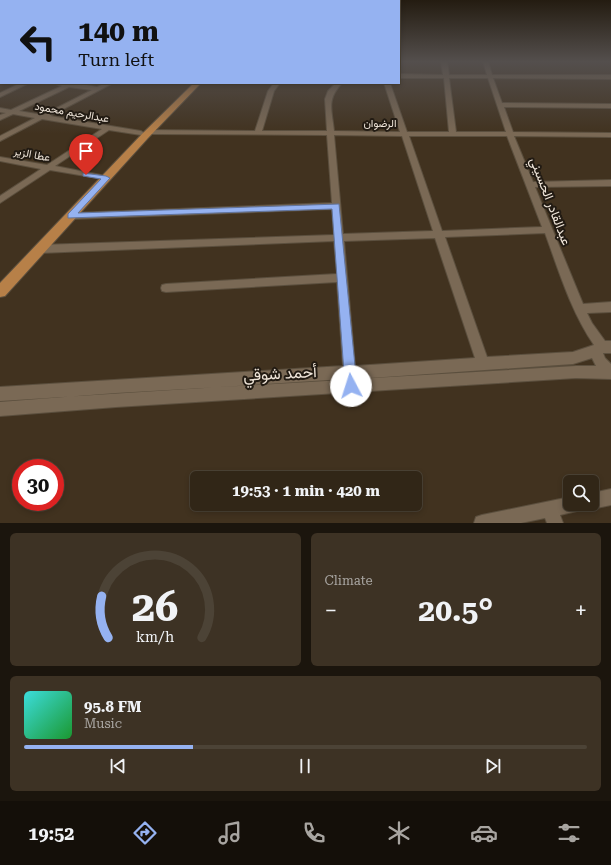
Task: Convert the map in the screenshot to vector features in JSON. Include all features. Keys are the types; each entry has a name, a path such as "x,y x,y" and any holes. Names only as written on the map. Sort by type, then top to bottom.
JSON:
{"main road":[{"path":"0,279 145,133 189,85"},
{"path":"145,133 195,85"},
{"path":"0,292 70,216 102,177"}],"street":[{"path":"0,95 21,85"},
{"path":"0,118 67,85"},
{"path":"78,85 98,89"},
{"path":"0,138 105,85"},
{"path":"258,132 271,91 275,85"},
{"path":"335,85 333,87 328,98 341,278 351,386"},
{"path":"388,85 483,363"},
{"path":"448,85 453,134"},
{"name":"عبدالقادر الحسيني","path":"493,85 510,134 579,309 586,324 603,348 599,361 611,372"},
{"path":"500,105 611,106"},
{"name":"عبدالرحيم محمود","path":"0,110 145,133"},
{"path":"0,200 107,128"},
{"name":"الرضوان","path":"145,133 258,132 611,135"},
{"name":"عطا الزير","path":"0,159 102,177"},
{"path":"530,185 611,183"},
{"path":"70,216 336,206"},
{"path":"40,249 548,230"},
{"path":"166,288 341,278"},
{"path":"579,309 611,307"},
{"name":"أحمد شوقي","path":"0,394 573,358 603,348"},
{"name":"أحمد شوقي","path":"0,409 576,372 611,372"},
{"path":"599,499 611,497"},
{"path":"482,523 552,516 563,510"}],"route":[{"path":"86,175 106,178 70,216 336,206 351,386"}]}
